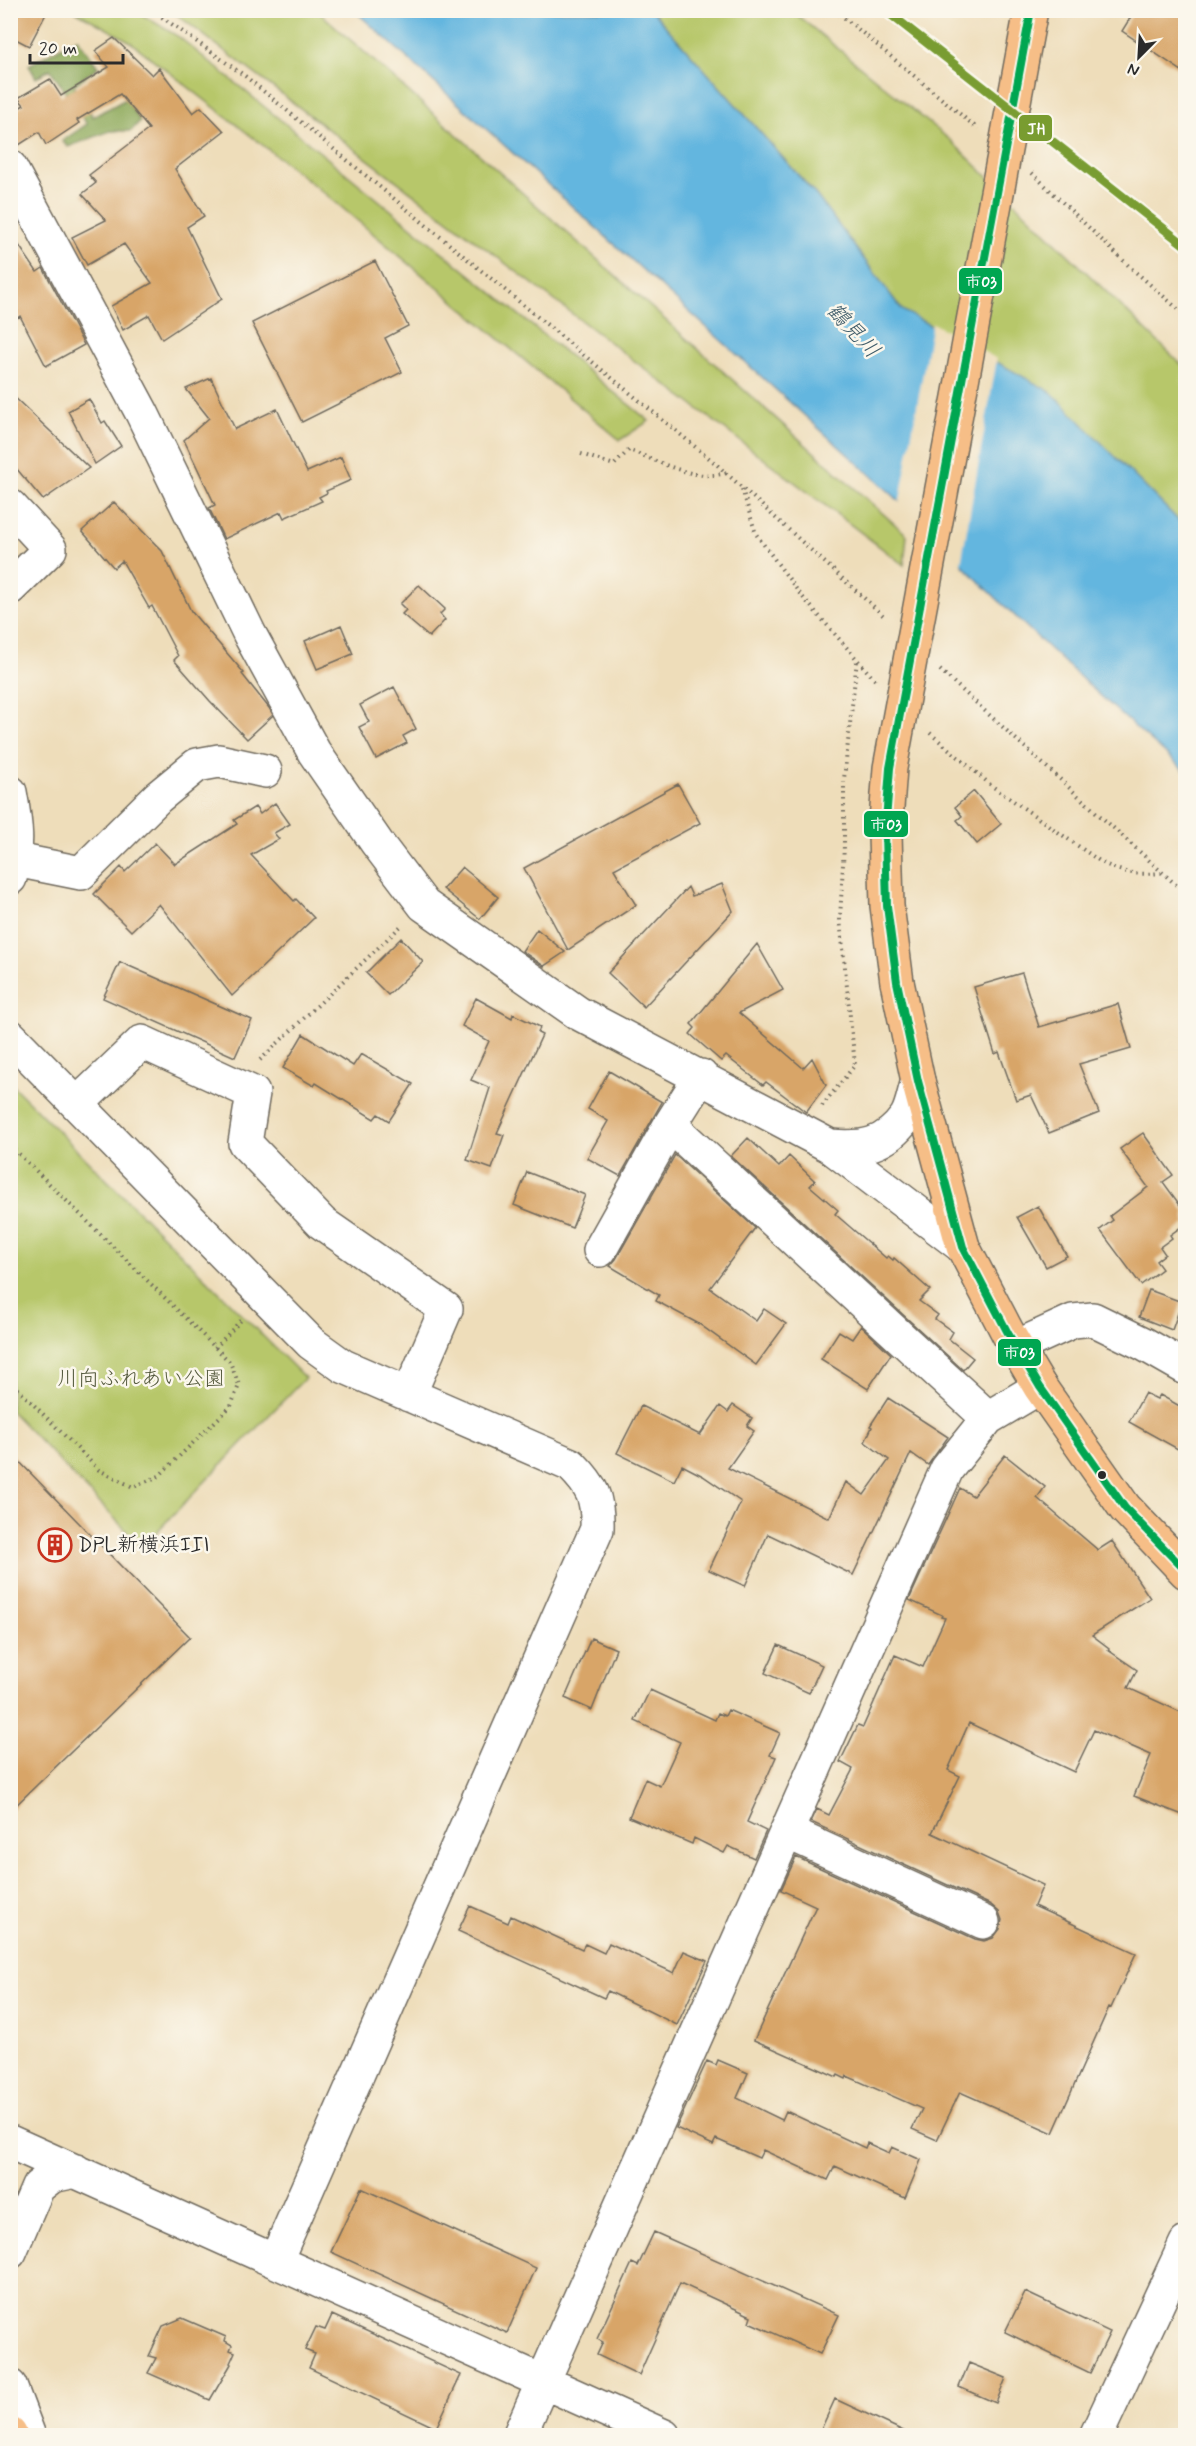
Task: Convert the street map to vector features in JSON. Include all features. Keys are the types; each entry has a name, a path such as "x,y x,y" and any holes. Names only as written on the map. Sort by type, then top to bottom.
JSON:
{"main road":[{"path":"1031,10 890,768 885,834 887,906 897,982 918,1081 963,1247 1040,1387 1125,1508 1185,1572"}],"street":[{"path":"10,167 142,413 250,635 314,752 424,905 578,1013 817,1138 963,1247"},
{"path":"10,506 50,549 10,588"},
{"path":"10,792 18,830 13,869 81,873 158,797 197,765 219,761 265,771"},
{"path":"10,1036 310,1343 343,1366 571,1466 590,1485 598,1508 597,1529 276,2260"},
{"path":"77,1104 142,1042 252,1093 245,1143 322,1223 446,1309 410,1395"},
{"path":"600,1250 670,1125 701,1076"},
{"path":"817,1138 857,1149 884,1139 907,1116 918,1081"},
{"path":"670,1125 988,1418"},
{"path":"1016,1347 1073,1321 1093,1319 1144,1344 1185,1368"},
{"path":"519,2436 947,1469 988,1418 1040,1387"},
{"path":"787,1832 970,1924"},
{"path":"10,2142 664,2436"},
{"path":"10,2252 38,2187 52,2176 76,2170"},
{"path":"1096,2436 1185,2243"},
{"path":"10,2386 28,2436"}],"path":[{"path":"152,10 245,76 726,473 892,624"},
{"path":"581,454 614,465 629,450 700,476 713,477 726,473"},
{"path":"817,1138 855,1065 840,919 844,846 844,779 856,660"},
{"path":"933,664 1185,894"},
{"path":"260,1060 424,905"},
{"path":"10,1145 230,1362 239,1385 231,1406 159,1476 133,1487 99,1470 10,1381"},
{"path":"10,1158 17,1152"},
{"path":"215,1348 244,1317 267,1298"}],"green space":[{"path":"75,11 136,11 179,37 649,421 620,440 328,196 129,41"},
{"path":"172,11 318,11 907,535 904,565"},
{"path":"652,11 792,11 950,140 1185,368 1185,527 1051,393 902,310 816,195"},
{"path":"77,38 98,67 74,85 93,117 126,99 140,121 131,131 110,131 68,147 62,141 87,124 50,69 36,78 29,65"},
{"name":"川向ふれあい公園","path":"10,1083 305,1378 142,1547 11,1411"}],"water":[{"name":"鶴見川","path":"355,11 652,11 816,195 902,310 1051,392 1185,527 1185,771 1036,636 894,496"}],"pier":[{"path":"932,323 997,359 960,569 899,505"}],"building":[{"path":"10,10 48,10 29,46 10,36"},
{"path":"1135,10 1174,10 1185,18 1185,73 1122,31"},
{"path":"114,38 152,75 159,68 193,113 201,107 224,131 175,169 204,216 187,227 222,299 162,339 149,315 123,330 111,306 152,283 124,244 87,265 72,237 106,220 82,194 96,183 89,175 149,129 120,94 77,120 79,123 46,145 39,132 19,145 10,133 10,113 24,105 18,98 50,79 61,96 109,67 95,51"},
{"path":"10,232 37,272 43,268 84,345 46,366 20,316 10,323"},
{"path":"375,261 408,326 385,338 402,372 302,422 252,323"},
{"path":"211,378 235,429 277,409 307,472 341,457 351,480 326,491 327,493 319,497 322,501 284,518 281,512 224,539 209,508 215,505 184,440 209,418 186,389"},
{"path":"10,393 89,468 43,500 10,461"},
{"path":"89,399 102,423 105,421 121,446 95,464 68,411"},
{"path":"114,502 162,551 191,611 244,673 242,674 273,715 247,739 174,660 178,656 152,606 149,608 122,561 114,568 82,531"},
{"path":"419,585 445,609 440,614 445,620 429,637 402,614 406,610 400,604"},
{"path":"341,625 353,654 317,669 305,641"},
{"path":"394,687 416,729 403,736 407,743 376,759 359,727 369,722 360,705"},
{"path":"678,784 700,823 614,869 636,905 568,950 524,868"},
{"path":"974,791 1001,824 977,844 957,820 962,816 955,807"},
{"path":"275,803 290,824 274,833 279,839 251,855 294,901 296,899 314,918 232,996 159,904 131,931 94,894 121,867 125,872 155,843 175,864 237,824 234,820 255,807 260,814"},
{"path":"462,867 498,897 480,919 443,889"},
{"path":"722,884 733,911 644,1007 608,973 688,887 692,896"},
{"path":"537,929 565,952 544,966 522,951"},
{"path":"401,938 423,962 388,995 366,973"},
{"path":"757,944 783,990 739,1013 803,1068 812,1058 826,1085 806,1112 766,1082 763,1085 726,1056 721,1061 690,1034 695,1028 691,1024"},
{"path":"120,962 252,1020 235,1057 103,998"},
{"path":"1022,973 1039,1027 1118,1004 1131,1049 1079,1064 1099,1113 1049,1133 1031,1095 1016,1100 999,1052 995,1054 974,987"},
{"path":"476,998 512,1018 513,1014 540,1027 538,1033 542,1035 497,1133 504,1135 492,1169 467,1160 490,1088 471,1080 489,1041 462,1026"},
{"path":"303,1034 353,1066 361,1054 413,1084 389,1121 378,1114 374,1119 316,1083 314,1086 283,1068"},
{"path":"609,1071 662,1102 620,1176 587,1158 608,1121 588,1109"},
{"path":"1143,1133 1173,1175 1163,1182 1185,1212 1185,1224 1170,1235 1172,1238 1160,1247 1165,1254 1156,1261 1162,1269 1141,1285 1100,1230 1113,1220 1110,1216 1148,1187 1120,1149"},
{"path":"748,1138 779,1167 789,1156 815,1181 810,1186 838,1210 835,1214 886,1258 888,1256 893,1260 894,1258 930,1290 919,1301 938,1315 935,1319 953,1332 949,1339 973,1358 963,1370 731,1156"},
{"path":"675,1155 755,1228 710,1288 756,1321 764,1309 786,1324 756,1365 699,1324 656,1301 659,1295 610,1266"},
{"path":"527,1172 585,1195 572,1228 514,1205"},
{"path":"1038,1206 1067,1256 1046,1267 1017,1217"},
{"path":"1149,1290 1182,1302 1172,1330 1139,1317"},
{"path":"861,1326 891,1354 868,1389 821,1359 839,1331 852,1339"},
{"path":"1145,1393 1157,1399 1160,1395 1185,1409 1185,1453 1129,1422"},
{"path":"888,1398 948,1437 928,1465 911,1453 853,1575 768,1534 745,1586 709,1570 741,1502 703,1476 682,1465 674,1481 617,1453 641,1406 700,1435 720,1406 728,1412 733,1405 752,1418 747,1426 754,1431 728,1468 829,1518 846,1482 864,1495 889,1460 865,1442 872,1427 870,1426"},
{"name":"DPL新横浜III","path":"10,1452 190,1637 10,1811"},
{"path":"1005,1455 1045,1487 1037,1498 1098,1550 1112,1541 1150,1598 1092,1635 1109,1648 1108,1650 1137,1670 1128,1688 1185,1714 1185,1816 1134,1796 1151,1755 1094,1730 1074,1772 969,1723 948,1770 960,1776 932,1833 1043,1885 1034,1906 1136,1953 1111,2008 1109,2007 1053,2133 960,2092 937,2140 912,2129 922,2109 847,2076 846,2079 838,2075 837,2077 754,2040 816,1906 781,1890 796,1857 975,1939 984,1941 993,1938 1000,1929 1002,1920 999,1912 991,1905 811,1822 817,1809 829,1815 853,1769 840,1762 858,1725 863,1727 895,1655 923,1667 945,1618 909,1600 960,1488 973,1496"},
{"path":"591,1638 616,1649 592,1710 565,1698"},
{"path":"778,1645 822,1665 809,1693 765,1673"},
{"path":"650,1690 715,1720 718,1713 725,1716 728,1710 780,1733 770,1755 776,1757 747,1822 766,1831 754,1858 728,1846 724,1853 694,1838 692,1844 629,1817 645,1779 660,1786 680,1742 635,1721"},
{"path":"470,1906 508,1923 511,1916 582,1949 585,1944 604,1953 609,1943 674,1973 684,1951 707,1961 677,2025 608,1991 604,1998 458,1931"},
{"path":"718,2060 748,2073 737,2098 782,2120 786,2111 865,2148 867,2143 889,2153 892,2147 921,2160 905,2198 835,2166 828,2180 763,2150 759,2158 716,2139 713,2145 676,2128 707,2061 716,2065"},
{"path":"361,2188 536,2268 507,2333 331,2252"},
{"path":"654,2232 839,2315 820,2354 749,2322 751,2316 680,2283 639,2375 597,2355 603,2342 597,2339 632,2263 638,2266"},
{"path":"1025,2292 1110,2332 1090,2373 1005,2332"},
{"path":"332,2315 461,2375 436,2428 309,2368 315,2354 305,2350 316,2327 325,2330"},
{"path":"182,2318 226,2337 225,2341 232,2345 230,2350 235,2352 231,2364 210,2400 148,2373 156,2358 149,2356 163,2326"},
{"path":"969,2363 1006,2378 996,2403 959,2387"},
{"path":"835,2399 914,2436 818,2436"}],"transit line":[{"name":"JH","path":"885,10 1186,246"},
{"name":"市03","path":"1031,10 890,768 885,834 887,906 897,982 918,1081 963,1247 1009,1335 1040,1387 1125,1508 1186,1571"}],"place":[{"name":"DPL新横浜III","path":"55,1545"}]}
